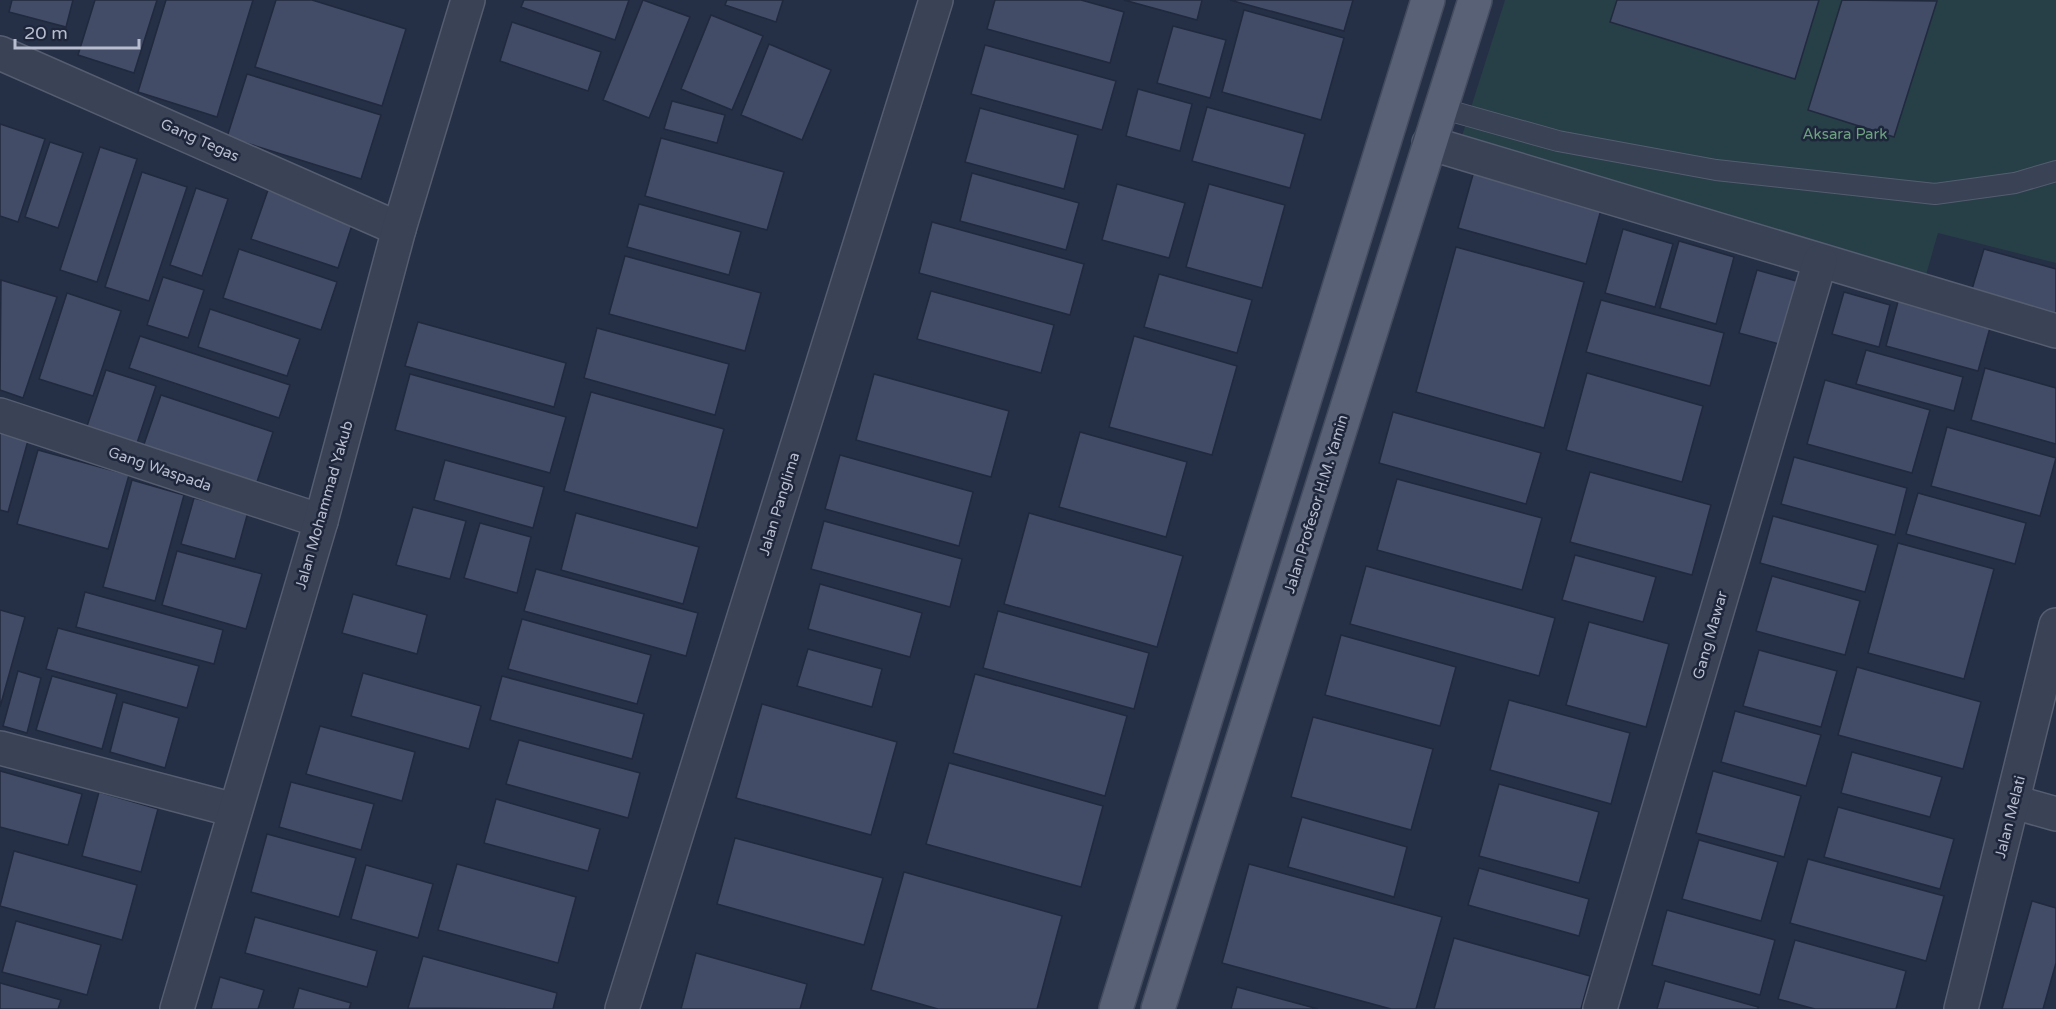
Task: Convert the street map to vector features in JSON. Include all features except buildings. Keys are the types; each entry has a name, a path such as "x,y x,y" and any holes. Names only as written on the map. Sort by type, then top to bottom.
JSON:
{"main road":[{"path":"1116,1009 1428,0"},
{"name":"Jalan Profesor H.M. Yamin","path":"1158,1009 1475,0"}],"street":[{"name":"Jalan Mohammad Yakub","path":"177,1009 321,521 399,229 468,0"},
{"name":"Jalan Panglima","path":"622,1009 936,0"},
{"name":"Gang Tegas","path":"0,53 399,229"},
{"path":"1429,143 2056,331"},
{"name":"Gang Mawar","path":"1600,1009 1820,261"},
{"name":"Gang Waspada","path":"0,415 321,521"},
{"name":"Jalan Melati","path":"1961,1009 2056,625"},
{"path":"0,748 234,810"},
{"path":"2014,802 2056,814"}],"lane":[{"path":"1440,108 1558,141 1716,170 1935,194 2015,183 2056,171"}],"green space":[{"name":"Aksara Park","path":"1505,0 2056,0 2056,263 1938,233 1920,296 1455,158"}]}
